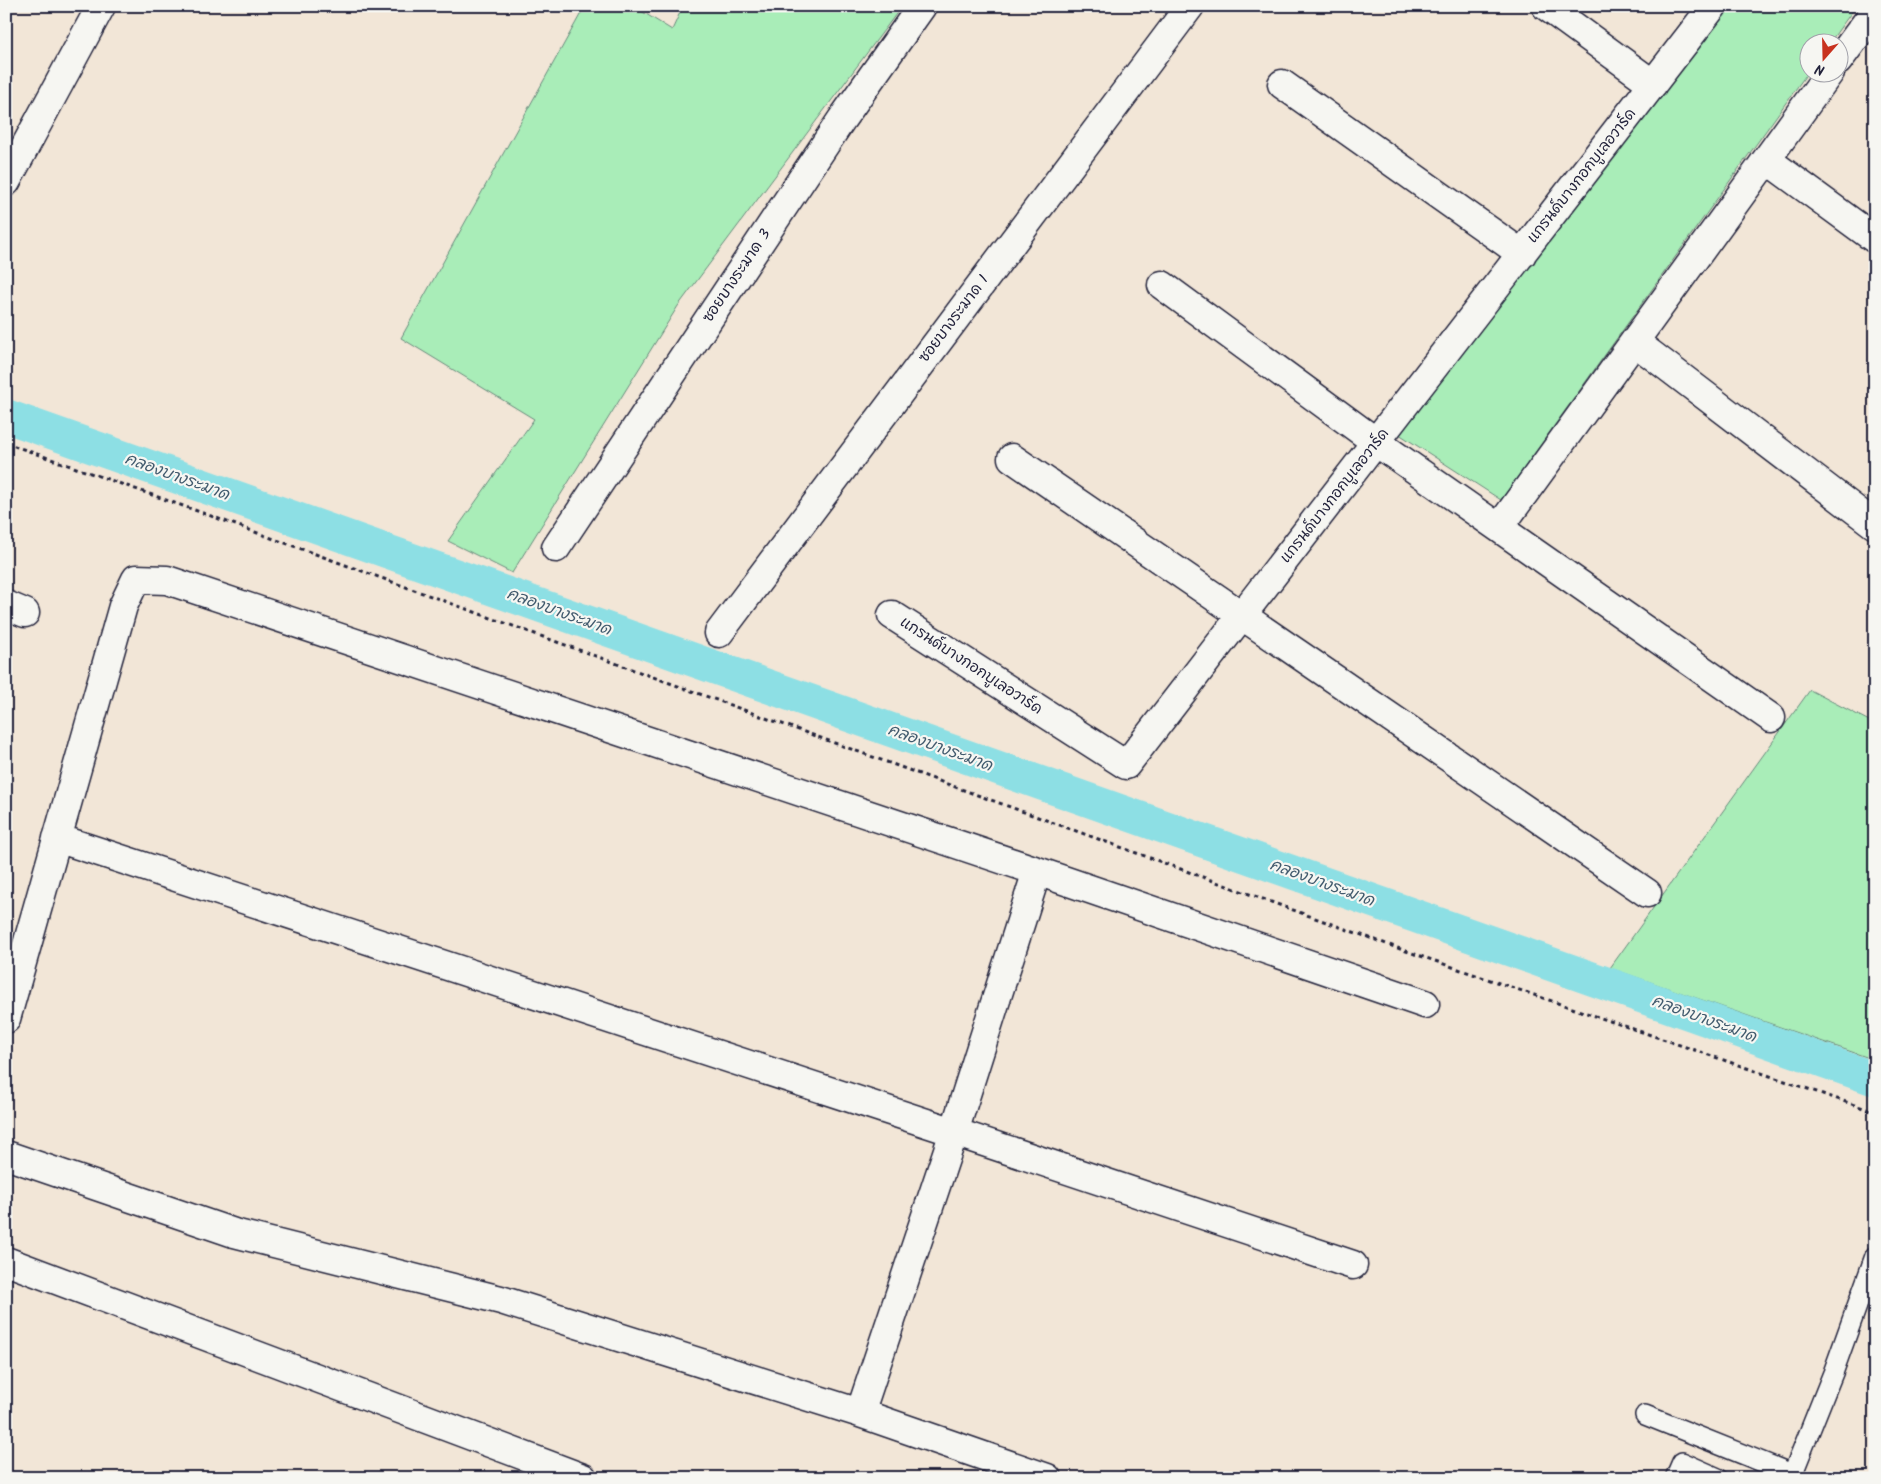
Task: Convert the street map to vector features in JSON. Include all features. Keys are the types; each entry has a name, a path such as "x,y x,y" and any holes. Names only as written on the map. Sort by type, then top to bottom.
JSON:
{"street":[{"path":"6,182 101,6"},
{"name":"ซอยบางระมาด 3","path":"556,548 842,119 922,6"},
{"name":"ซอยบางระมาด 1","path":"718,633 1190,6"},
{"path":"1546,6 1653,84"},
{"name":"แกรนด์บางกอกบูเลอวาร์ด","path":"892,615 1126,766 1713,6"},
{"path":"1848,47 1875,11"},
{"path":"1500,528 1823,82"},
{"path":"1282,84 1522,254"},
{"path":"1767,160 1875,239"},
{"path":"1162,285 1376,442 1771,718"},
{"path":"1635,342 1875,525"},
{"path":"1012,458 1647,893"},
{"path":"6,1019 124,606 136,579 167,580 1037,871 1425,1004"},
{"path":"57,838 1353,1265"},
{"path":"860,1413 954,1132 1037,871"},
{"path":"6,1155 234,1233 501,1300 860,1413 1047,1478"},
{"path":"6,1261 583,1478"}],"lane":[{"path":"1645,1415 1791,1476 1833,1373 1875,1256"},
{"path":"1675,1478 1682,1462 1718,1478"}],"path":[{"path":"6,443 237,525 1402,950 1875,1112"}],"green space":[{"path":"585,6 633,6 672,30 683,6 902,6 678,306 512,573 448,541 534,419 401,338"},
{"path":"1699,6 1856,6 1837,32 1798,32 1798,82 1801,82 1501,500 1399,434"},
{"path":"1810,690 1875,724 1875,1060 1610,968"}],"waterway":[{"name":"คลองบางระมาด","path":"6,416 1875,1079"}]}
